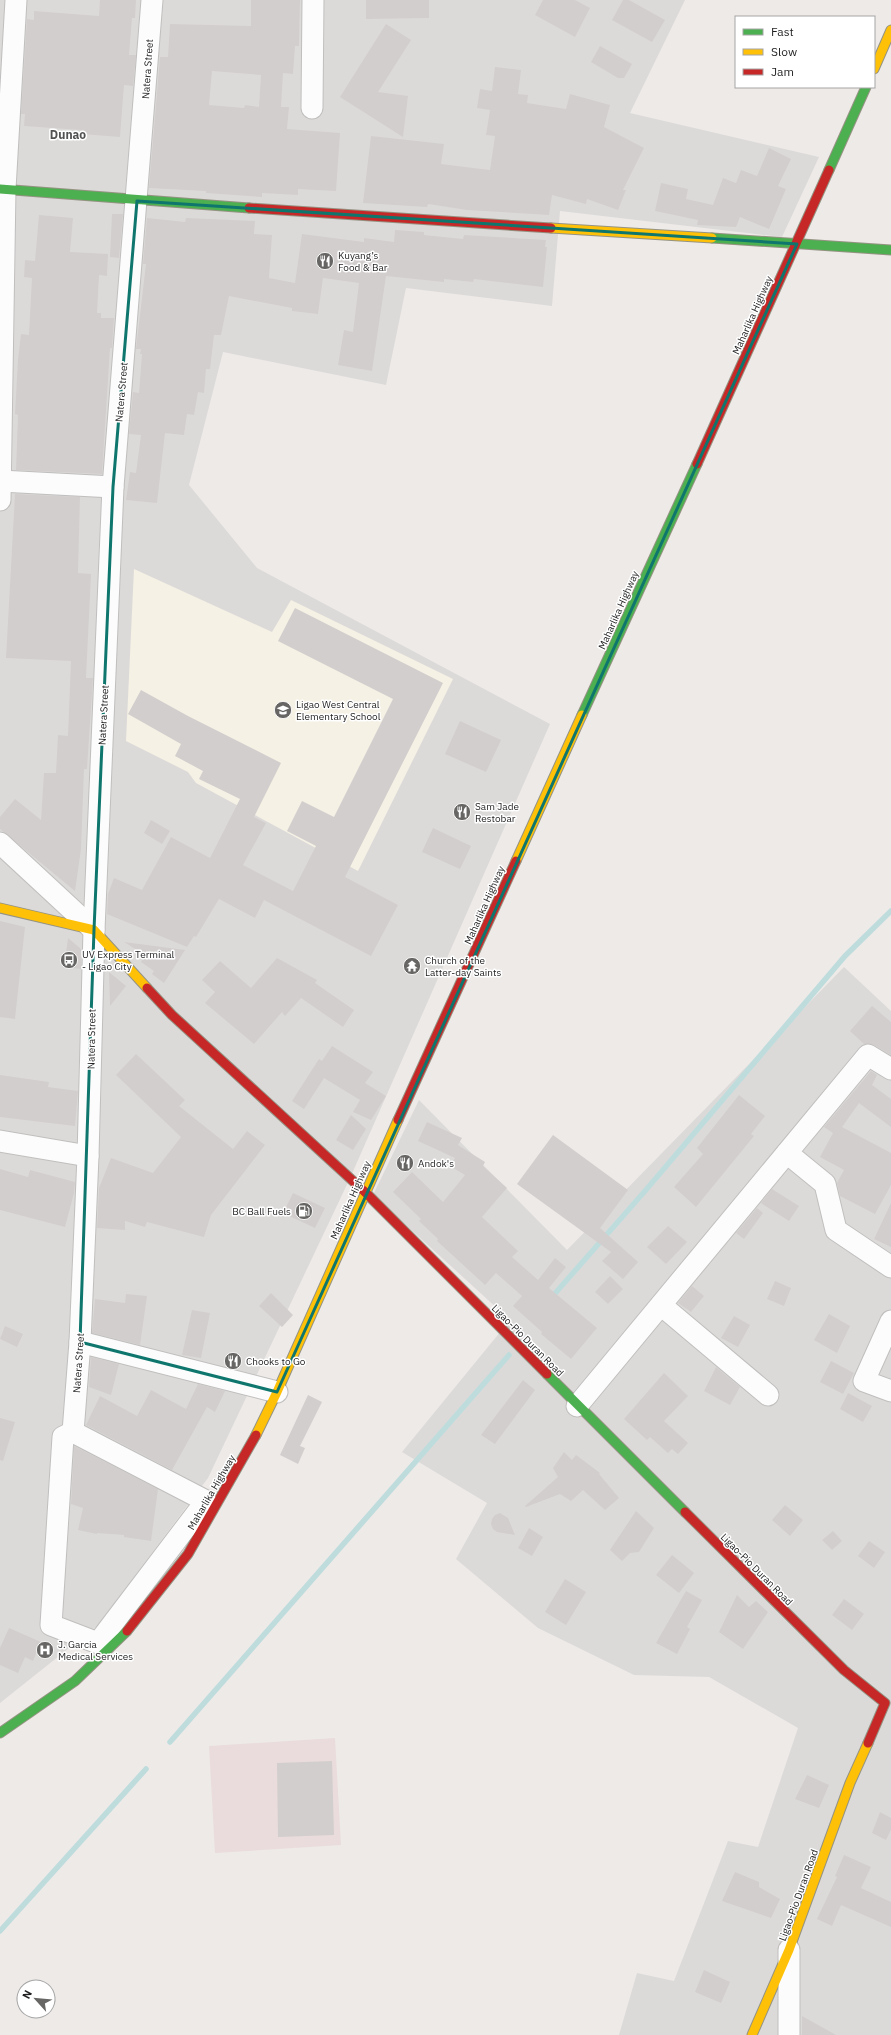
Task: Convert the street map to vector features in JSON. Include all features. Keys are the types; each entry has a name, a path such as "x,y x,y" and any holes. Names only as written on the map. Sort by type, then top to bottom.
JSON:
{"main road":[{"path":"875,67 891,30"},
{"name":"Maharlika Highway","path":"0,1733 28,1716 75,1681 101,1658 130,1628 188,1554 251,1444 277,1392 365,1192 866,88"},
{"path":"2,189 137,201 891,250"},
{"path":"0,908 94,930"},
{"name":"Ligao-Pio Duran Road","path":"94,930 172,1015 365,1192 577,1406 844,1670 888,1706 850,1783 790,1950 752,2035"}],"street":[{"path":"16,0 2,189 0,488 113,487"},
{"name":"Natera Street","path":"73,1432 80,1342 88,1156 94,930 113,487 152,0"},
{"path":"312,108 313,0"},
{"path":"0,843 94,930"},
{"path":"577,1406 868,1055 891,1069"},
{"path":"0,1142 88,1156"},
{"path":"787,1153 825,1184 836,1230 891,1267"},
{"path":"661,1305 768,1395"},
{"path":"891,1321 864,1381 891,1391"},
{"path":"80,1342 277,1392"},
{"path":"73,1432 206,1501 98,1642 51,1625 63,1437 73,1432"},
{"path":"789,2035 790,1950"}],"highlighted area":[{"path":"137,201 797,244 277,1392 80,1342 94,930 113,487"}],"shaded area":[{"path":"0,0 685,0 630,113 819,157 782,237 560,211 552,306 406,288 386,385 223,352 189,485 257,568 550,724 351,1176 208,1478 98,1625 0,1703"},
{"name":"Ligao West Central Elementary School","path":"134,569 272,632 291,600 453,679 358,871 196,783 188,772 126,741"},
{"path":"844,967 891,1011 891,2035 619,2035 637,1973 674,1981 728,1841 758,1847 798,1728 709,1677 634,1675 538,1628 456,1559 487,1503 402,1452 510,1320 373,1195 419,1100 567,1250"},
{"path":"335,1738 341,1845 215,1853 209,1746"}],"building":[{"path":"100,0 136,0 135,18 132,18 129,55 136,55 133,86 124,85 120,137 81,134 81,130 24,126 25,114 21,114 27,19 34,20 34,11 99,16"},
{"path":"251,0 300,0 299,46 295,46 293,74 283,73 281,107 289,107 287,129 340,133 336,191 298,189 298,195 262,193 262,197 206,193 206,191 149,188 160,57 168,57 170,24 251,26","holes":["212,71 261,75 259,107 245,105 244,108 209,105"]},
{"path":"366,0 429,0 429,18 366,19"},
{"path":"543,0 575,0 590,8 575,37 535,15"},
{"path":"623,0 629,0 665,20 652,42 612,20"},
{"path":"386,24 411,40 378,92 408,96 403,137 340,97"},
{"path":"600,46 632,64 624,78 618,78 591,62"},
{"path":"495,67 521,70 518,94 528,95 527,103 566,109 570,94 610,105 604,127 644,148 623,190 626,190 618,210 587,199 586,204 552,195 549,215 467,210 428,204 427,207 363,203 371,136 444,144 441,164 490,170 495,136 486,135 490,110 477,108 480,89 492,91"},
{"path":"769,148 791,159 778,186 786,189 769,229 740,217 736,227 697,225 698,220 655,211 661,183 688,189 686,199 713,205 723,178 736,183 741,170 757,176"},
{"path":"112,214 123,214 119,258 110,257"},
{"path":"39,215 73,218 70,252 108,254 107,276 99,275 97,313 101,313 101,318 114,318 112,348 110,348 102,474 16,470 18,415 15,414 18,360 21,334 29,335 32,278 24,277 25,260 35,261"},
{"path":"147,218 185,222 186,218 255,221 254,234 272,235 269,278 295,283 302,234 364,242 364,238 394,242 395,230 424,232 424,235 463,239 464,235 546,240 545,247 547,247 543,287 474,279 473,282 444,279 444,282 386,276 372,371 338,365 344,330 353,332 359,283 323,278 318,314 292,311 292,308 229,296 221,335 214,335 210,369 206,369 204,393 198,392 194,415 187,414 184,435 165,433 157,503 126,500 130,472 136,473 141,435 129,434 133,392 139,393 142,354 140,354 141,349 136,349 146,264 143,264"},
{"path":"15,494 80,497 78,573 91,574 86,678 93,678 87,769 84,769 81,849 75,891 0,829 0,817 15,799 41,820 44,773 56,773 58,735 68,736 71,661 6,658"},
{"path":"295,608 443,683 345,877 398,905 371,956 264,900 255,918 219,899 196,937 194,936 187,947 107,914 108,894 114,878 142,890 171,837 210,858 240,799 199,779 203,771 175,756 181,744 128,714 141,690 188,716 281,763 254,817 266,823 243,865 293,891 316,846 287,831 302,801 334,817 393,699 278,641"},
{"path":"460,721 501,740 486,772 445,754"},
{"path":"151,820 170,831 162,844 144,833"},
{"path":"433,828 471,846 460,869 422,852"},
{"path":"0,921 25,927 15,1019 0,1017"},
{"path":"68,938 81,949 81,969 64,967"},
{"path":"124,942 185,950 164,983 152,974 154,971 141,962 145,955"},
{"path":"277,958 317,980 315,983 354,1010 343,1027 301,998 285,1016 282,1012 254,1044 205,1003 215,992 202,980 220,961 251,988"},
{"path":"109,972 126,986 110,1006"},
{"path":"872,1006 891,1022 891,1055 874,1045 864,1044 850,1031"},
{"path":"332,1046 373,1072 365,1083 386,1096 371,1120 353,1112 360,1100 324,1078 304,1109 292,1101 319,1059 322,1061"},
{"path":"136,1054 185,1100 179,1106 233,1149 247,1131 265,1145 211,1215 204,1237 147,1222 145,1227 125,1221 125,1230 97,1228 99,1188 111,1158 153,1173 181,1137 116,1075"},
{"path":"871,1071 877,1075 872,1085 891,1099 891,1127 859,1103 842,1127 891,1153 891,1185 875,1214 840,1196 837,1183 844,1170 820,1157 833,1133 824,1127"},
{"path":"0,1075 49,1082 48,1087 78,1091 75,1126 0,1117"},
{"path":"739,1095 765,1116 751,1134 754,1136 696,1207 674,1187 703,1154 697,1148"},
{"path":"351,1115 366,1129 353,1150 336,1140"},
{"path":"427,1122 462,1138 458,1145 485,1162 483,1166 507,1188 482,1217 518,1251 512,1257 538,1280 555,1258 566,1267 549,1288 597,1328 571,1359 541,1334 542,1332 513,1306 522,1296 496,1273 485,1285 437,1241 438,1239 419,1221 421,1219 393,1192 412,1172 443,1202 465,1175 450,1166 455,1158 418,1141"},
{"path":"553,1135 628,1190 600,1228 638,1262 623,1279 602,1261 611,1252 517,1184"},
{"path":"0,1169 28,1177 30,1170 75,1182 74,1193 65,1227 0,1210"},
{"path":"772,1189 799,1206 789,1221 761,1203"},
{"path":"293,1193 325,1208 315,1228 283,1213"},
{"path":"891,1203 891,1247 874,1239"},
{"path":"757,1208 763,1213 744,1239 736,1233"},
{"path":"668,1226 687,1242 666,1264 647,1247"},
{"path":"610,1276 623,1289 608,1304 595,1292"},
{"path":"775,1281 791,1288 784,1306 767,1299"},
{"path":"692,1286 704,1296 691,1312 678,1303"},
{"path":"271,1293 293,1315 282,1327 259,1306"},
{"path":"126,1294 147,1296 140,1345 92,1333 95,1299 125,1303"},
{"path":"192,1310 210,1313 201,1358 182,1355"},
{"path":"829,1314 850,1326 837,1353 814,1340"},
{"path":"734,1316 750,1325 738,1347 721,1338"},
{"path":"5,1326 23,1334 17,1347 0,1339"},
{"path":"91,1357 119,1364 111,1395 89,1387"},
{"path":"831,1361 854,1373 843,1394 820,1382"},
{"path":"716,1367 740,1387 730,1405 704,1391"},
{"path":"664,1373 688,1396 664,1421 688,1443 678,1454 672,1449 668,1453 650,1437 647,1440 624,1419"},
{"path":"523,1380 535,1390 495,1444 481,1435"},
{"path":"198,1384 225,1391 215,1412 207,1407 172,1470 86,1425 100,1396 137,1416 151,1390 186,1409"},
{"path":"848,1393 872,1406 863,1422 840,1409"},
{"path":"308,1395 322,1402 300,1446 305,1448 298,1464 280,1455"},
{"path":"0,1418 15,1422 3,1461 0,1460"},
{"path":"74,1446 158,1489 151,1541 124,1537 124,1535 97,1534 78,1530 83,1508 71,1504"},
{"path":"564,1452 572,1460 576,1455 600,1473 599,1474 619,1498 605,1510 583,1490 571,1501 560,1494 526,1507 525,1506 558,1477 553,1468"},
{"path":"785,1505 803,1520 790,1536 772,1520"},
{"path":"636,1511 654,1528 639,1552 630,1553 622,1561 610,1550"},
{"path":"500,1513 508,1518 515,1535 497,1532 493,1529 491,1524 492,1519 495,1515"},
{"path":"529,1528 543,1537 532,1556 518,1548"},
{"path":"833,1531 842,1541 832,1550 822,1540"},
{"path":"869,1541 885,1552 874,1568 858,1556"},
{"path":"672,1555 694,1573 679,1593 656,1575"},
{"path":"565,1579 586,1592 566,1625 545,1612"},
{"path":"686,1591 702,1600 687,1627 690,1629 677,1654 656,1643"},
{"path":"737,1595 749,1607 756,1601 768,1612 743,1649 719,1632"},
{"path":"844,1599 864,1614 852,1630 832,1615"},
{"path":"9,1628 41,1642 33,1661 25,1657 18,1673 0,1665 0,1648"},
{"path":"332,1761 334,1835 278,1837 277,1763"},
{"path":"807,1775 829,1785 819,1808 795,1799"},
{"path":"880,1812 891,1818 891,1830 886,1840 872,1833"},
{"path":"844,1855 871,1867 861,1888 891,1902 891,1927 841,1905 832,1926 817,1919 837,1877 835,1876"},
{"path":"735,1872 759,1882 759,1887 780,1899 771,1918 722,1901"},
{"path":"704,1970 730,1982 721,2003 695,1992"},
{"path":"802,2016 836,2035 802,2035"}],"waterway":[{"path":"551,1298 645,1191 845,956 891,911"},
{"path":"170,1742 509,1355"},
{"path":"0,1931 146,1769"}],"traffic: fast":[{"path":"829,170 866,88"},
{"path":"0,189 249,208"},
{"path":"712,238 891,250"},
{"path":"582,715 697,464"},
{"path":"547,1374 685,1512"},
{"path":"0,1733 75,1681 127,1631"}],"traffic: slow":[{"path":"875,67 891,30"},
{"path":"551,228 712,238"},
{"path":"516,861 582,715"},
{"path":"0,908 94,930 147,988"},
{"path":"256,1435 277,1392 398,1120"},
{"path":"752,2035 789,1950 850,1783 868,1743"}],"traffic: jam":[{"path":"697,464 829,170"},
{"path":"249,208 551,228"},
{"path":"398,1120 516,861"},
{"path":"147,988 172,1015 365,1192"},
{"path":"365,1192 547,1374"},
{"path":"127,1631 188,1554 256,1435"},
{"path":"685,1512 844,1670 885,1703 868,1743"}],"place":[{"name":"Kuyang’s Food & Bar","path":"325,261"},
{"name":"Ligao West Central Elementary School","path":"283,710"},
{"name":"Sam Jade Restobar","path":"462,812"},
{"name":"UV Express Terminal - Ligao City","path":"69,960"},
{"name":"Church of the Latter-day Saints","path":"412,966"},
{"name":"Andok's","path":"405,1163"},
{"name":"BC Ball Fuels","path":"304,1211"},
{"name":"Chooks to Go","path":"233,1361"},
{"name":"J. Garcia Medical Services","path":"45,1650"}],"district":[{"name":"Dunao","path":"68,135"}]}
